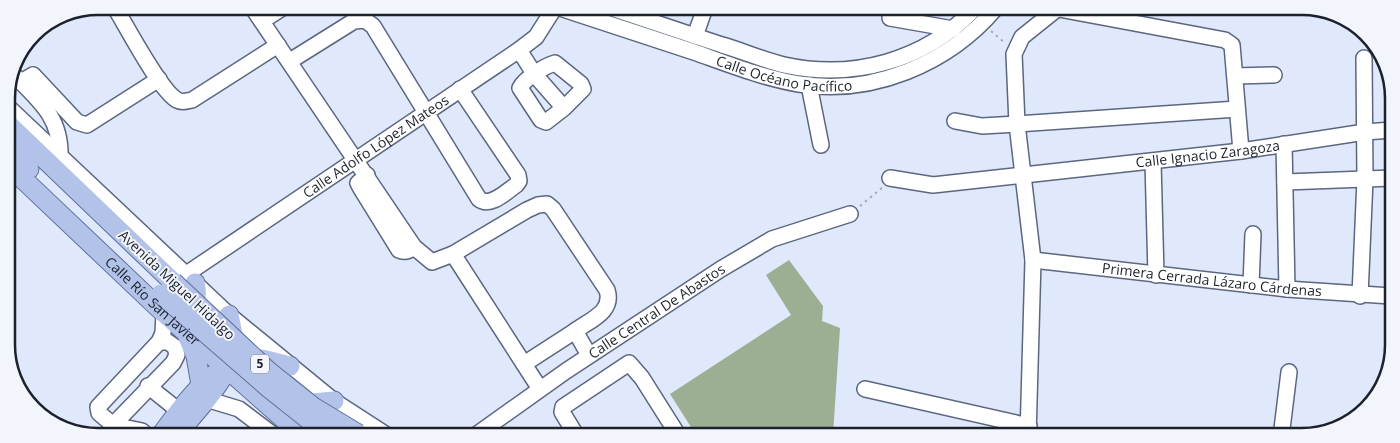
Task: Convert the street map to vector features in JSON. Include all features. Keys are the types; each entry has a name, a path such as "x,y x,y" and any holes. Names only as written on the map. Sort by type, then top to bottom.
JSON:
{"main road":[{"name":"Avenida Miguel Hidalgo","path":"15,131 268,371 313,408 348,428"},
{"name":"Avenida Miguel Hidalgo","path":"15,154 178,284 268,388 319,428"},
{"name":"Calle Río San Javier","path":"15,172 164,313 294,428"},
{"path":"164,313 176,316 189,311 197,298 178,284"},
{"path":"181,428 204,392 226,368 234,349 229,315"},
{"path":"186,333 196,356 204,392"},
{"path":"226,368 253,360 290,366"},
{"path":"166,428 179,411 204,392"},
{"path":"301,428 306,410 313,403 334,401"}],"street":[{"path":"120,15 159,79 177,100 185,102 192,100 278,45"},
{"path":"258,15 414,247 432,262 453,254 538,205 547,204 553,209 607,290 610,300 607,308 524,364"},
{"path":"262,21 271,15"},
{"name":"Calle Adolfo López Mateos","path":"178,284 518,50 536,37 551,15"},
{"name":"Calle Océano Pacífico","path":"578,15 754,72 809,85 847,85 877,81 925,64 954,47 975,31 990,15"},
{"name":"Calle Océano Pacífico","path":"632,15 783,64 829,70 871,66 904,57 931,45 953,29 967,15"},
{"path":"695,36 702,15"},
{"path":"1025,428 1033,260 1017,124 1014,54 1016,46 1022,37 1050,15"},
{"path":"1090,15 1225,40 1232,45 1240,151"},
{"path":"890,18 953,29"},
{"path":"290,61 354,21 365,20 373,26 425,113 483,203 489,203 516,185 519,181 518,175 460,90"},
{"path":"518,50 535,75 564,108"},
{"path":"1360,296 1365,179 1364,58"},
{"path":"556,63 581,84 583,89 564,108 550,120 546,122 541,120 520,88 535,75 556,63"},
{"path":"60,156 59,134 51,116 18,79 33,75 77,122 87,125 159,79"},
{"path":"1235,76 1274,75"},
{"path":"809,85 821,145"},
{"path":"955,121 982,126 1237,109"},
{"path":"15,114 60,156 178,284 229,315 334,401 376,428"},
{"name":"Calle Ignacio Zaragoza","path":"1022,176 1240,151 1365,129 1385,130"},
{"path":"1284,144 1287,289"},
{"path":"1153,162 1156,275"},
{"path":"890,178 933,185 1022,176"},
{"path":"1285,182 1385,178"},
{"name":"Calle Central De Abastos","path":"485,428 590,355 721,269 772,239 850,214"},
{"path":"1251,286 1253,234"},
{"path":"453,254 540,389"},
{"name":"Primera Cerrada Lázaro Cárdenas","path":"1033,260 1251,286 1360,296 1385,296"},
{"path":"130,428 113,424 99,413 98,407 159,342 163,333 164,313"},
{"path":"575,331 590,355"},
{"path":"113,424 148,386 173,363 177,356 175,347 168,342 159,342"},
{"path":"551,347 566,371"},
{"path":"572,428 562,412 563,407 629,363 642,378 674,428"},
{"path":"1283,428 1289,372"},
{"path":"148,386 179,411"},
{"path":"865,389 1021,428"},
{"path":"204,392 239,409 264,428"}],"path":[{"path":"998,37 1006,43"},
{"path":"850,214 878,191 890,178"}],"building":[{"path":"789,260 823,306 822,321 840,328 833,428 692,428 670,394 791,315 766,275"}]}
